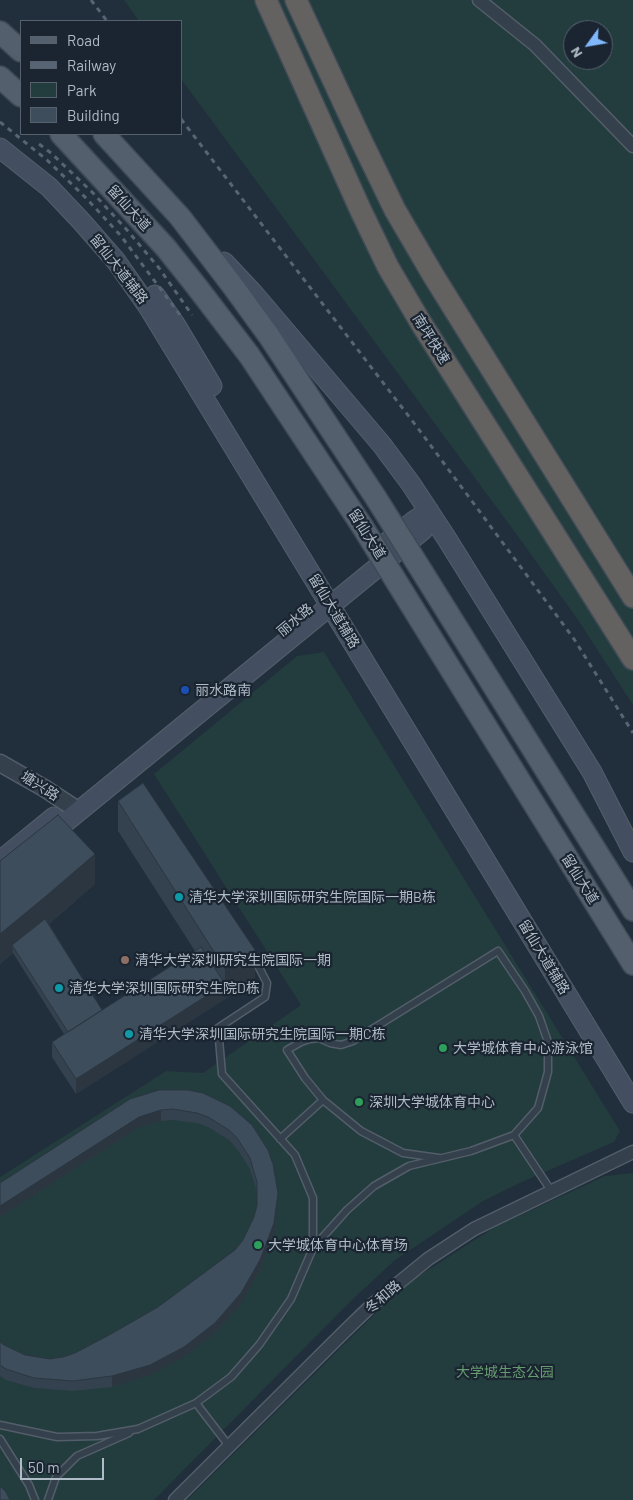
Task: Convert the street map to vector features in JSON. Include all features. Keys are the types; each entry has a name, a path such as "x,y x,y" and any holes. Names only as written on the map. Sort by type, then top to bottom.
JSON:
{"highway":[{"name":"南坪快速","path":"266,0 357,203 388,267 420,323 633,659"},
{"path":"296,0 361,140 396,210 433,275 633,597"}],"main road":[{"path":"0,32 20,50"},
{"path":"0,76 20,95"},
{"name":"留仙大道","path":"62,135 166,248 249,355 362,526 633,964"},
{"name":"留仙大道","path":"105,135 180,216 269,336 376,498 633,910"},
{"name":"留仙大道辅路","path":"0,136 36,161 56,179 113,241 175,324 331,598 633,1103"},
{"name":"留仙大道辅路","path":"0,148 49,187 82,222 116,261 149,308 307,568 331,598 633,1082"},
{"path":"180,216 254,294 387,452 429,511 592,772 633,852"},
{"name":"丽水路","path":"0,861 74,808 331,598 422,530 429,511"},
{"name":"丽水路","path":"0,878 74,808"}],"street":[{"path":"479,0 536,45 633,146"},
{"name":"塘兴路","path":"0,763 74,808"},
{"name":"冬和路","path":"175,1500 373,1304 428,1259 474,1229 633,1152"}],"lane":[{"path":"245,942 267,983 265,997 218,1028 222,1074 295,1155 313,1198 313,1248"},
{"path":"48,1500 56,1477 77,1456 196,1402 231,1377 259,1345 291,1299 313,1248 347,1210 374,1186 409,1166 471,1151 514,1135 538,1108 548,1072 548,1042 539,1016 498,951 353,1041 341,1045 319,1038 310,1039 287,1050 305,1078 323,1100 361,1131 403,1153 439,1158"},
{"path":"280,1139 323,1100"},
{"path":"514,1135 552,1192"},
{"path":"196,1402 229,1446"},
{"path":"0,1425 57,1436 97,1436 138,1429"},
{"path":"0,1439 29,1485 35,1500"}],"green space":[{"path":"124,0 633,0 633,705 578,620 182,80 182,20 138,20"},
{"name":"深圳大学城体育中心","path":"324,652 620,1131 614,1142 483,1201 394,1261 352,1300 154,1500 0,1500 0,1177 166,1071 203,1073 301,1005 154,774 297,656"},
{"name":"大学城生态公园","path":"633,1173 633,1500 187,1500 403,1286 495,1227 605,1176"}],"building":[{"path":"143,783 255,950 225,969 118,801"},
{"path":"58,815 95,854 0,934 0,861"},
{"path":"45,919 102,1010 68,1032 12,945"},
{"name":"清华大学深圳国际研究生院国际一期C栋","path":"201,947 225,984 76,1079 52,1042"},
{"name":"大学城体育中心体育场","path":"159,1090 188,1090 203,1093 230,1106 252,1125 268,1150 273,1164 278,1193 274,1223 260,1260 241,1293 215,1323 184,1347 150,1365 112,1376 73,1381 34,1378 6,1369 0,1365 0,1342 25,1355 50,1359 75,1353 158,1307 235,1250 243,1240 254,1217 257,1205 257,1182 250,1158 237,1138 229,1130 208,1117 173,1109 161,1110 139,1117 0,1206 0,1183 130,1099"},
{"path":"0,1486 6,1492 10,1500 0,1500"}],"railway":[{"path":"91,0 106,20"},
{"path":"182,120 417,427 574,639 633,733"},
{"path":"0,122 47,160 87,199 121,236 183,319"},
{"path":"39,144 93,193 127,230 159,268 192,315"}],"place":[{"name":"丽水路南","path":"185,690"},
{"name":"清华大学深圳国际研究生院国际一期B栋","path":"179,897"},
{"name":"清华大学深圳研究生院国际一期","path":"125,960"},
{"name":"清华大学深圳国际研究生院D栋","path":"59,988"},
{"name":"清华大学深圳国际研究生院国际一期C栋","path":"129,1034"},
{"name":"大学城体育中心游泳馆","path":"443,1048"},
{"name":"深圳大学城体育中心","path":"359,1102"},
{"name":"大学城体育中心体育场","path":"258,1245"}]}
